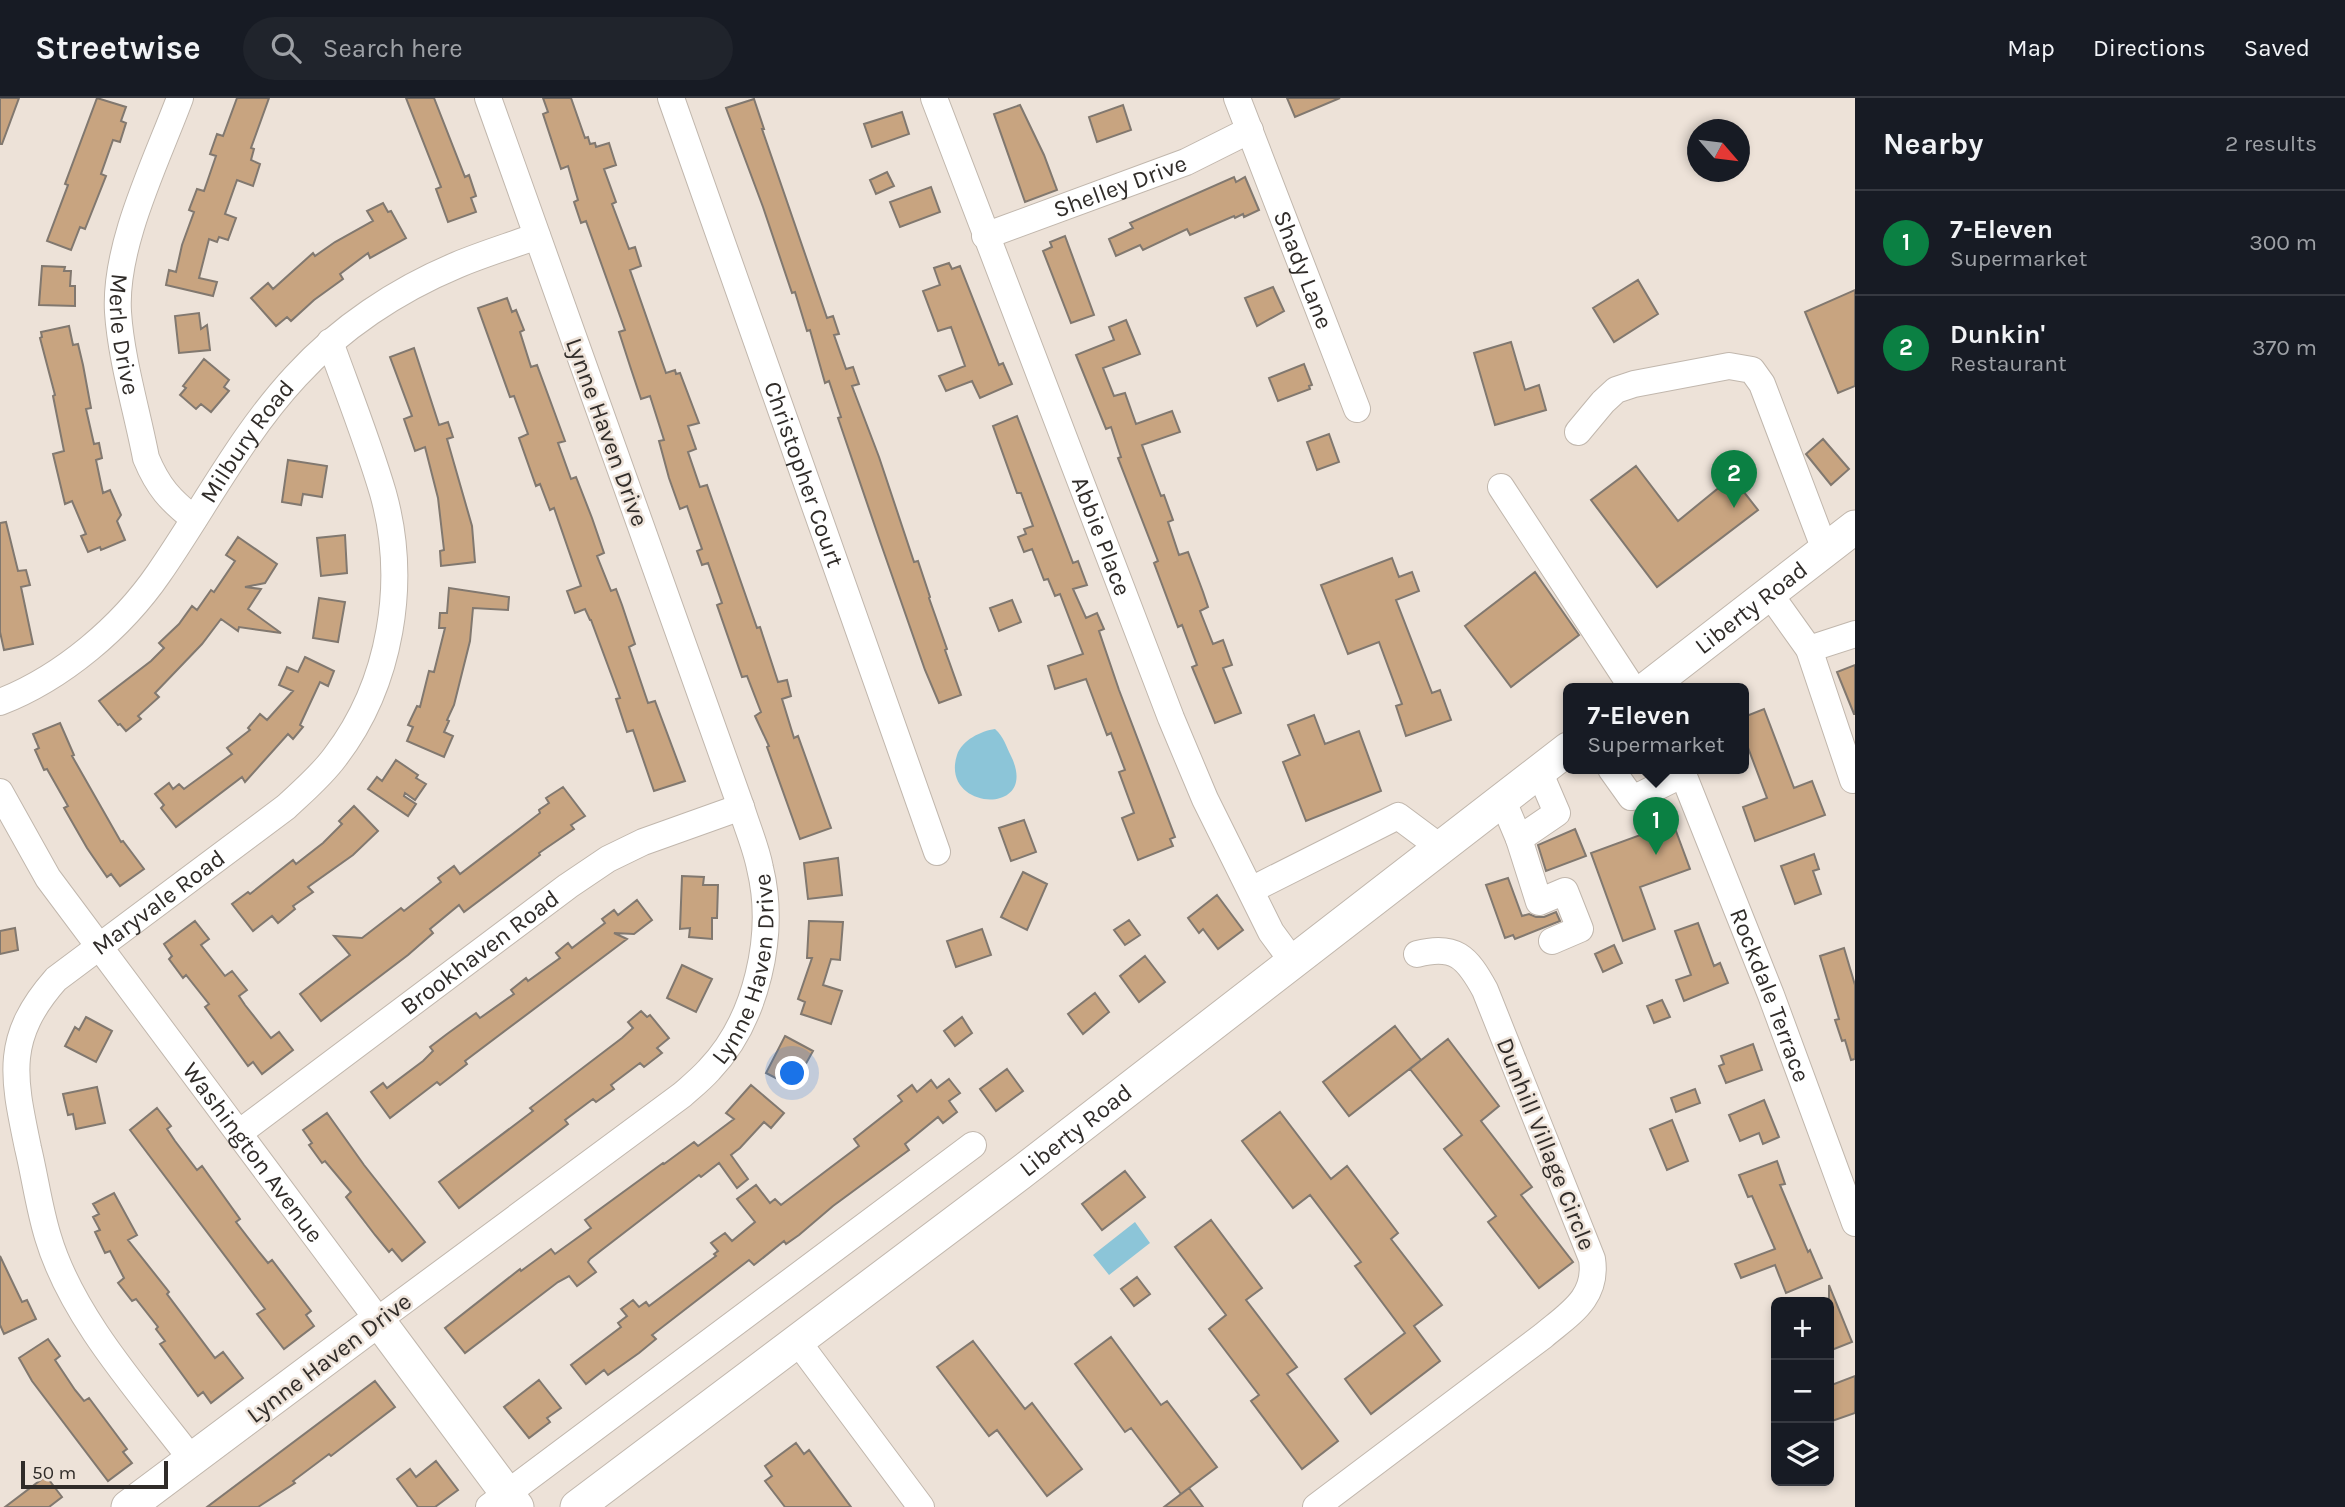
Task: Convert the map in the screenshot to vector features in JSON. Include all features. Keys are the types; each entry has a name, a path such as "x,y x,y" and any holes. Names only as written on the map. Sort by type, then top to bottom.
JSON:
{"main road":[{"name":"Liberty Road","path":"1654,683 1855,527"},
{"name":"Liberty Road","path":"577,1507 798,1342 1563,753"},
{"name":"Lynne Haven Drive","path":"128,1507 378,1320"},
{"name":"Washington Avenue","path":"378,1320 504,1502"}],"street":[{"name":"Merle Drive","path":"180,98 135,216 119,284 118,312 146,458 163,490 194,519"},
{"name":"Lynne Haven Drive","path":"378,1320 682,1095 711,1068 733,1037 748,1006 758,978 765,940 766,905 760,868 741,807 488,98"},
{"name":"Christopher Court","path":"671,98 937,852"},
{"name":"Abbie Place","path":"934,98 1171,718 1205,799 1271,932 1293,962"},
{"name":"Shady Lane","path":"1237,98 1357,410"},
{"name":"Shelley Drive","path":"985,236 1186,162 1250,130"},
{"name":"Milbury Road","path":"0,702 60,670 102,636 125,613 158,575 267,410 295,376 330,342 399,294 429,278 537,236"},
{"name":"Maryvale Road","path":"192,1460 89,1324 60,1269 48,1237 17,1095 15,1069 24,1025 37,1001 56,979 286,807 314,781 335,756 374,687 387,646 393,607 394,566 390,528 383,494 330,342"},
{"path":"1578,432 1616,390 1634,384 1729,366 1752,370 1762,383 1825,550"},
{"path":"1501,487 1629,683"},
{"path":"1769,593 1809,649 1853,780 1855,779"},
{"path":"1809,649 1855,634"},
{"path":"1519,839 1557,813 1539,771"},
{"path":"1615,774 1631,797 1639,796 1678,774"},
{"name":"Rockdale Terrace","path":"1683,774 1770,995 1855,1223"},
{"name":"Washington Avenue","path":"0,792 48,878 378,1320"},
{"path":"1503,801 1519,839 1539,902 1566,891 1580,929 1552,941"},
{"name":"Brookhaven Road","path":"239,1133 568,886 608,859 643,842 741,807"},
{"path":"1251,890 1398,816 1441,848"},
{"name":"Dunhill Village Circle","path":"1316,1507 1543,1336 1578,1306 1592,1284 1592,1259 1485,990 1473,968 1461,956 1436,949 1417,954"},
{"path":"504,1502 973,1145"},
{"path":"798,1342 921,1507"}],"water":[{"path":"995,729 1006,745 1017,776 1013,789 1002,797 988,799 974,796 962,787 955,774 957,755 963,745 973,737"},
{"path":"1135,1222 1150,1243 1109,1275 1093,1255"}],"building":[{"path":"0,98 19,98 2,144 0,144"},
{"path":"97,98 126,107 121,121 126,123 120,142 113,140 101,174 106,176 85,229 80,227 71,250 47,241"},
{"path":"237,98 269,98 251,148 254,149 251,160 260,164 253,186 237,180 225,214 236,218 228,240 219,237 217,242 209,239 199,278 217,282 213,296 166,285 169,270 176,272 194,212 189,210 197,189 204,191 216,156 210,154 217,134 223,136"},
{"path":"406,98 434,98 465,177 469,175 476,196 471,198 476,212 448,222 436,189 441,187"},
{"path":"543,98 571,98 585,138 588,137 590,144 595,143 596,147 609,143 616,165 604,169 616,202 612,204 629,249 635,247 641,266 630,270 666,373 675,370 676,374 680,373 699,423 688,426 696,449 688,452 700,487 707,485 778,682 787,680 791,696 782,699 794,738 798,736 831,828 800,839 767,747 769,746 755,716 761,712 747,676 742,677 717,605 722,603 708,563 702,565 697,551 702,549 687,506 680,509 669,478 659,441 664,440 650,396 641,399 619,332 625,330 586,221 581,223 574,202 578,200 568,166 561,169 543,114 548,112"},
{"path":"1287,98 1340,98 1295,117"},
{"path":"754,99 827,318 833,316 839,334 834,335 846,369 853,367 859,384 852,386 914,562 918,561 947,649 945,650 961,695 939,703 881,544 838,418 841,417 829,381 825,383 810,330 807,331 795,292 792,293 726,108"},
{"path":"1020,105 1057,190 1025,202 994,114"},
{"path":"1123,105 1131,130 1097,142 1089,117"},
{"path":"902,112 909,134 872,147 864,124"},
{"path":"887,172 894,186 876,194 870,180"},
{"path":"1234,177 1236,182 1245,177 1259,210 1244,217 1243,214 1235,218 1234,216 1190,235 1187,229 1143,250 1140,245 1116,256 1109,239 1133,228 1130,223"},
{"path":"931,187 940,212 900,227 890,202"},
{"path":"383,203 388,212 391,211 406,238 370,258 368,253 340,274 343,279 291,321 287,317 276,326 251,298 268,283 273,289 313,253 315,256 373,221 367,211"},
{"path":"1065,236 1094,315 1071,323 1043,251 1052,247 1050,242"},
{"path":"949,263 952,269 960,266 999,365 1003,363 1012,384 980,398 972,381 946,391 939,376 965,366 951,327 938,331 923,291 940,285 934,268"},
{"path":"42,266 65,267 64,271 71,271 70,286 75,286 75,306 39,305"},
{"path":"1638,280 1658,314 1614,342 1593,308"},
{"path":"1273,287 1284,311 1257,326 1245,298"},
{"path":"1855,290 1855,386 1838,393 1805,312"},
{"path":"507,298 512,312 516,310 524,330 520,332 531,367 537,365 565,441 558,443 571,479 576,477 592,518 604,553 597,556 611,591 616,589 622,605 635,644 629,647 648,703 655,701 685,781 654,791 633,730 627,732 616,699 620,698 591,620 585,609 575,613 567,591 581,586 554,508 550,510 540,484 536,486 519,438 528,434 514,396 510,397 478,308"},
{"path":"199,313 201,329 207,325 210,350 179,353 175,316"},
{"path":"1126,320 1140,354 1103,368 1114,396 1125,393 1136,424 1172,411 1180,432 1142,445 1173,520 1168,522 1179,555 1188,552 1203,592 1208,607 1200,611 1213,644 1223,640 1232,665 1223,668 1241,713 1215,723 1192,667 1197,665 1182,625 1178,627 1154,563 1158,561 1118,458 1121,457 1111,427 1106,429 1076,355 1114,340 1109,327"},
{"path":"69,326 73,345 78,344 83,365 91,408 86,409 94,444 99,443 102,458 96,460 103,493 110,490 121,515 117,521 125,540 101,550 100,547 88,552 81,536 86,534 72,501 65,504 53,454 64,451 53,396 55,395 40,338 41,332"},
{"path":"1511,342 1525,390 1539,385 1546,410 1495,425 1474,353"},
{"path":"414,348 439,425 448,422 453,437 447,439 472,526 475,562 441,566 440,551 444,550 438,498 425,447 415,451 404,419 412,416 390,357"},
{"path":"204,359 229,380 224,387 229,391 211,412 201,404 196,409 180,395 186,388 183,386"},
{"path":"1304,364 1312,385 1309,386 1310,389 1278,401 1269,378"},
{"path":"1017,416 1073,563 1078,561 1087,585 1073,589 1086,618 1097,613 1104,629 1099,631 1119,690 1175,837 1170,839 1173,846 1138,860 1122,818 1134,813 1119,772 1125,770 1111,733 1107,735 1086,679 1055,689 1048,666 1083,654 1060,594 1055,596 1048,579 1044,580 1032,549 1024,552 1018,537 1026,534 1024,529 1033,526 1021,493 1017,493 993,426"},
{"path":"1329,434 1339,462 1317,470 1307,442"},
{"path":"1823,439 1849,469 1831,485 1806,454"},
{"path":"288,460 327,466 322,497 303,494 301,505 282,502"},
{"path":"1636,466 1678,521 1732,477 1758,510 1657,587 1591,500"},
{"path":"6,522 18,571 26,570 30,585 21,587 33,644 4,650 0,632 0,523"},
{"path":"345,535 347,573 321,576 317,538"},
{"path":"238,537 277,564 265,583 245,587 261,589 248,609 281,633 239,627 238,631 221,619 202,644 155,693 159,697 138,716 141,719 126,731 99,701 151,661 164,648 159,643 179,624 192,606 197,610 211,590 214,592 235,561 226,555"},
{"path":"1392,558 1399,577 1412,572 1419,591 1396,600 1432,693 1440,690 1451,720 1406,736 1396,706 1402,704 1379,642 1348,654 1321,585"},
{"path":"1535,572 1579,635 1511,687 1465,626"},
{"path":"449,588 509,597 508,610 473,608 470,641 454,705 444,732 453,736 444,757 407,741 413,727 408,725 417,706 420,707 429,671 434,672 445,628 439,628 440,613 447,613"},
{"path":"319,598 345,602 338,642 313,638"},
{"path":"1012,600 1021,622 999,631 990,608"},
{"path":"305,657 334,671 328,686 320,682 300,725 303,727 293,739 288,734 245,782 242,777 176,827 161,808 164,805 155,794 169,783 173,789 179,784 184,789 232,754 227,748 250,730 248,728 260,714 267,720 293,691 279,685 287,667 298,672"},
{"path":"1855,665 1855,714 1854,714 1837,672"},
{"path":"1764,709 1794,788 1812,781 1825,815 1755,841 1743,807 1767,798 1749,750 1749,715"},
{"path":"1314,715 1325,744 1359,731 1381,791 1306,821 1283,762 1300,755 1288,725"},
{"path":"60,723 74,755 72,756 121,842 123,841 144,869 120,886 111,874 107,877 87,848 64,808 68,806 47,769 44,770 35,750 39,748 33,734"},
{"path":"396,760 426,784 415,800 405,793 404,796 416,804 408,816 368,789 377,777 382,781"},
{"path":"563,787 585,816 571,825 574,829 464,912 459,905 430,929 433,933 408,955 321,1021 300,994 350,955 334,936 362,938 401,908 404,911 441,882 438,878 454,866 460,874 540,813 539,810 549,803 546,798"},
{"path":"354,806 378,831 353,855 308,887 313,892 293,906 295,909 278,923 272,916 253,931 232,904 248,892 250,894 293,860 296,864 323,843 342,824 339,821"},
{"path":"1024,820 1036,852 1011,861 999,828"},
{"path":"1673,823 1690,869 1640,887 1655,929 1623,941 1591,853"},
{"path":"1575,829 1586,856 1546,871 1538,845"},
{"path":"1814,854 1819,869 1813,871 1821,894 1795,904 1781,866"},
{"path":"838,858 842,895 808,899 804,863"},
{"path":"1023,872 1047,884 1027,930 1001,917"},
{"path":"682,876 704,877 703,885 718,885 717,918 712,918 712,939 689,937 690,928 680,929"},
{"path":"1508,878 1522,916 1529,914 1544,917 1556,912 1560,921 1515,939 1513,935 1505,938 1486,885"},
{"path":"1217,895 1243,930 1218,949 1203,929 1199,933 1188,918"},
{"path":"637,900 652,920 634,934 614,933 627,939 465,1061 467,1064 440,1085 437,1082 390,1118 371,1092 383,1083 387,1088 423,1061 433,1051 430,1047 447,1034 476,1013 480,1018 514,994 511,990 526,978 528,981 560,958 556,953 568,943 572,948 605,923 602,919 614,910 618,915"},
{"path":"1129,920 1140,935 1125,945 1114,930"},
{"path":"195,921 209,939 201,945 225,976 232,971 247,990 239,996 245,1005 271,1038 279,1032 293,1050 262,1074 253,1062 248,1066 205,1007 209,1004 186,975 183,978 169,959 172,956 164,944"},
{"path":"809,921 843,922 840,960 831,959 823,985 842,991 831,1024 801,1014 805,1002 798,999 812,958 807,958"},
{"path":"1698,923 1714,966 1720,963 1728,983 1684,1001 1676,980 1691,975 1675,931"},
{"path":"15,928 18,950 0,954 0,931"},
{"path":"982,929 991,955 956,967 947,941"},
{"path":"1614,945 1622,963 1603,972 1595,954"},
{"path":"1844,948 1855,985 1855,1059 1851,1060 1835,1020 1839,1019 1820,956"},
{"path":"1145,956 1165,982 1139,1002 1120,976"},
{"path":"682,965 712,979 696,1012 667,998"},
{"path":"1095,993 1109,1012 1083,1034 1068,1014"},
{"path":"1662,1000 1670,1017 1654,1023 1647,1006"},
{"path":"641,1011 647,1017 650,1015 669,1038 657,1048 662,1053 644,1067 640,1063 611,1085 614,1089 596,1102 593,1099 565,1120 568,1124 459,1208 439,1182 533,1111 530,1108 622,1038 633,1028 628,1022"},
{"path":"86,1017 112,1031 96,1062 65,1046 75,1027 79,1030"},
{"path":"962,1017 972,1033 955,1046 944,1031"},
{"path":"1395,1026 1421,1060 1349,1116 1323,1082"},
{"path":"785,1036 813,1051 793,1087 766,1073"},
{"path":"1448,1039 1499,1106 1481,1121 1532,1187 1521,1195 1573,1262 1539,1288 1488,1222 1496,1216 1444,1149 1462,1135 1410,1069"},
{"path":"1753,1044 1762,1070 1726,1083 1719,1066 1724,1064 1721,1056"},
{"path":"1007,1069 1023,1091 996,1111 980,1089"},
{"path":"949,1079 960,1093 949,1101 957,1112 943,1123 938,1117 905,1144 909,1150 833,1206 799,1235 786,1244 784,1241 754,1265 749,1260 652,1335 656,1339 639,1353 608,1375 604,1370 586,1384 571,1365 621,1327 618,1323 627,1316 621,1309 633,1300 639,1307 646,1302 649,1306 716,1256 714,1254 718,1251 711,1243 725,1233 732,1241 755,1222 737,1199 756,1185 770,1203 775,1199 781,1205 859,1146 854,1139 902,1101 898,1096 912,1085 917,1092 931,1080 937,1088"},
{"path":"751,1085 784,1113 771,1128 764,1122 731,1155 748,1179 737,1188 719,1163 701,1177 699,1175 590,1259 588,1262 596,1272 577,1286 569,1276 558,1282 465,1353 445,1328 520,1269 521,1271 551,1249 555,1254 591,1228 585,1220 663,1163 694,1142 698,1146 734,1119 726,1113"},
{"path":"97,1087 105,1123 76,1129 73,1114 68,1115 63,1094"},
{"path":"1695,1089 1700,1103 1676,1112 1671,1098"},
{"path":"1764,1100 1779,1137 1763,1144 1759,1133 1740,1141 1729,1115"},
{"path":"157,1108 171,1126 167,1129 175,1141 197,1170 202,1166 240,1219 236,1222 268,1263 272,1260 311,1311 306,1315 314,1326 284,1349 257,1314 265,1309 130,1130"},
{"path":"1280,1112 1331,1179 1347,1166 1398,1233 1391,1239 1442,1305 1414,1326 1440,1361 1371,1414 1345,1379 1405,1333 1355,1266 1361,1262 1310,1195 1293,1208 1242,1141"},
{"path":"327,1113 425,1242 402,1261 392,1249 389,1252 375,1235 346,1197 351,1192 325,1161 322,1163 309,1145 312,1143 303,1130"},
{"path":"1672,1120 1688,1161 1667,1170 1650,1129"},
{"path":"1777,1161 1785,1184 1780,1185 1822,1278 1786,1293 1775,1265 1741,1278 1735,1264 1775,1249 1752,1196 1748,1197 1739,1175"},
{"path":"1125,1171 1145,1197 1102,1230 1082,1204"},
{"path":"114,1193 137,1235 128,1240 169,1292 167,1294 215,1358 223,1352 243,1378 211,1403 203,1392 198,1396 160,1344 165,1341 156,1329 158,1327 136,1299 132,1301 118,1283 124,1278 110,1251 105,1253 95,1232 100,1230 93,1217 99,1214 93,1204"},
{"path":"1211,1220 1262,1288 1246,1300 1297,1367 1287,1374 1338,1441 1302,1469 1251,1401 1259,1395 1209,1329 1226,1315 1175,1247"},
{"path":"0,1256 22,1302 27,1300 36,1319 4,1334 0,1325"},
{"path":"1137,1277 1150,1294 1134,1306 1121,1289"},
{"path":"1834,1297 1852,1342 1834,1349"},
{"path":"1111,1337 1161,1405 1167,1401 1217,1467 1181,1494 1131,1428 1125,1432 1075,1364"},
{"path":"48,1339 60,1356 55,1360 75,1390 84,1401 89,1398 127,1449 123,1452 132,1463 108,1481 32,1381 19,1358"},
{"path":"973,1341 1025,1409 1032,1403 1082,1469 1047,1496 997,1430 989,1436 937,1367"},
{"path":"1855,1376 1855,1413 1834,1420 1834,1384"},
{"path":"539,1380 561,1408 547,1418 550,1422 529,1438 504,1407"},
{"path":"375,1381 395,1407 293,1481 295,1483 258,1507 207,1507"},
{"path":"796,1443 804,1454 809,1450 851,1507 785,1507 765,1481 772,1476 765,1466"},
{"path":"436,1461 458,1490 435,1507 418,1507 397,1479 410,1469 416,1477"},
{"path":"46,1476 62,1497 49,1507 5,1507"},
{"path":"1189,1488 1203,1507 1164,1507"}],"place":[{"name":"Dunkin'","path":"1734,508"},
{"name":"7-Eleven","path":"1656,855"}]}
